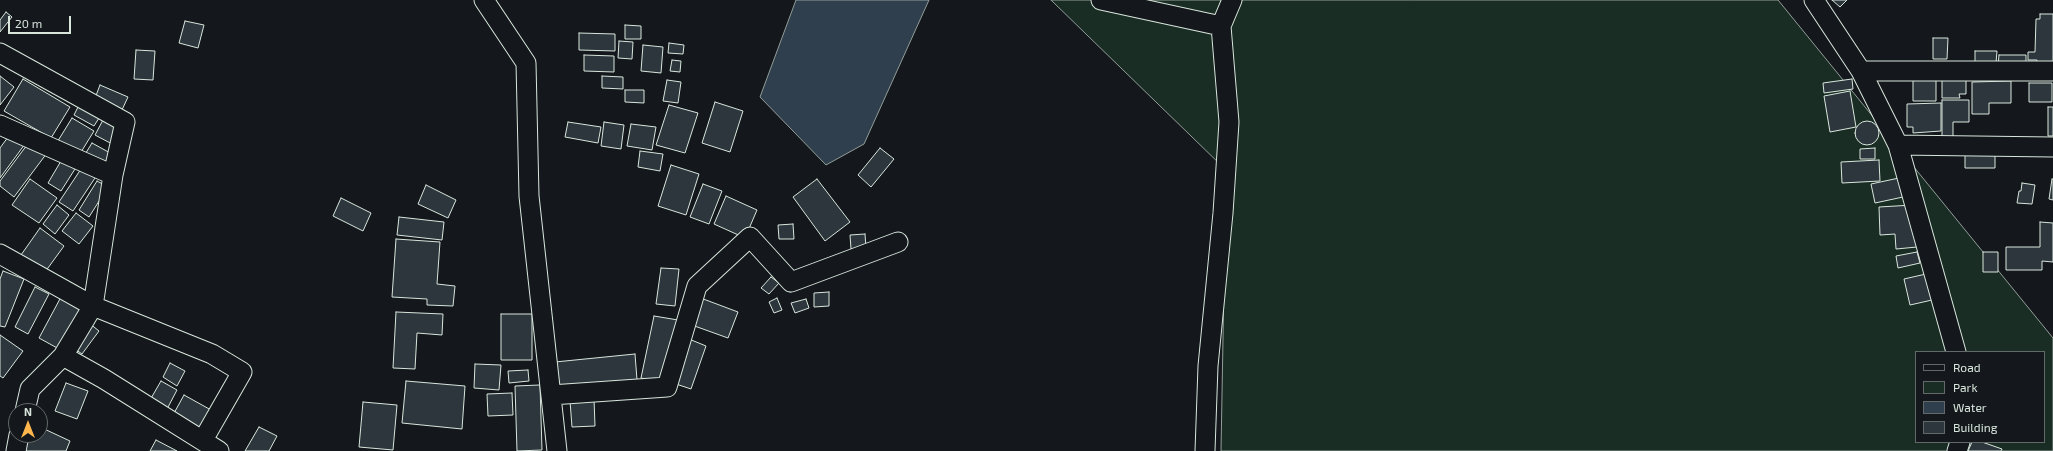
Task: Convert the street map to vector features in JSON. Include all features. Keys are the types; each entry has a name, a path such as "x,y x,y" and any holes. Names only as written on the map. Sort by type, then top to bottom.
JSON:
{"street":[{"path":"484,0 526,63 529,196 557,451"},
{"path":"1101,0 1220,26"},
{"path":"1206,451 1208,366 1223,212 1228,122 1220,26 1232,0"},
{"path":"1814,0 1861,71 1898,145 1956,351"},
{"path":"0,53 125,122 113,175 93,306 63,356 30,389 27,403"},
{"path":"1861,71 2053,71"},
{"path":"0,125 113,175"},
{"path":"1898,145 2053,147"},
{"path":"551,395 667,387 697,286 750,238 792,282 898,242"},
{"path":"0,254 93,306 212,354 242,372 203,440"},
{"path":"63,356 104,379 219,451"}],"green space":[{"path":"1051,0 1778,0 2053,338 2053,451 1221,451 1226,170"}],"water":[{"path":"796,0 929,0 864,144 826,165 760,97"}],"building":[{"path":"1832,0 1847,0 1840,7"},
{"path":"6,12 12,17 0,32 0,20"},
{"path":"2040,14 2053,14 2053,66 2037,66 2037,60 2028,60 2028,52 2035,52 2036,19 2040,19"},
{"path":"185,21 204,25 198,48 179,43"},
{"path":"625,25 641,26 641,39 625,39"},
{"path":"579,33 615,34 615,51 579,50"},
{"path":"1933,38 1948,38 1947,59 1933,59"},
{"path":"619,41 633,42 632,59 618,58"},
{"path":"669,43 684,45 683,54 668,53"},
{"path":"643,45 663,47 661,73 641,71"},
{"path":"136,50 155,51 153,80 134,79"},
{"path":"1975,51 1997,51 1996,63 1975,62"},
{"path":"584,55 614,56 614,72 584,71"},
{"path":"1999,55 2026,55 2026,67 1998,66"},
{"path":"672,60 681,61 680,72 670,71"},
{"path":"0,76 14,87 0,105"},
{"path":"602,76 623,77 623,89 602,88"},
{"path":"1936,77 1936,101 1913,101 1913,78"},
{"path":"1942,77 1966,77 1966,94 1959,94 1960,98 1942,98"},
{"path":"23,79 70,107 51,138 4,111"},
{"path":"1852,79 1853,89 1824,93 1823,83"},
{"path":"667,80 681,82 678,103 663,101"},
{"path":"2011,81 2011,103 1989,103 1989,114 1972,114 1972,82"},
{"path":"2029,83 2052,83 2052,102 2029,102"},
{"path":"100,85 128,97 121,112 94,101"},
{"path":"625,90 644,90 644,103 625,102"},
{"path":"1850,91 1856,127 1830,132 1824,96"},
{"path":"1942,100 1969,100 1969,122 1953,122 1953,137 1942,137"},
{"path":"715,102 743,111 730,152 702,143"},
{"path":"1941,103 1941,131 1913,133 1913,127 1907,127 1907,104"},
{"path":"669,105 698,113 685,153 656,145"},
{"path":"78,107 99,118 94,126 74,115"},
{"path":"2048,107 2053,107 2053,136 2048,136"},
{"path":"72,118 94,131 78,157 56,144"},
{"path":"103,120 121,130 114,145 95,135"},
{"path":"1867,121 1875,125 1879,133 1875,141 1867,145 1859,141 1855,133 1859,125"},
{"path":"568,122 601,127 598,143 565,137"},
{"path":"604,122 624,125 621,149 601,146"},
{"path":"631,124 656,127 652,150 627,146"},
{"path":"11,133 25,144 0,178 0,148"},
{"path":"30,141 47,153 14,197 0,186 0,181"},
{"path":"92,143 112,154 104,168 84,156"},
{"path":"880,148 894,159 871,187 858,175"},
{"path":"1875,148 1875,159 1860,159 1860,149"},
{"path":"640,151 663,154 660,171 638,167"},
{"path":"1965,153 1995,153 1995,168 1965,168"},
{"path":"1879,160 1880,181 1842,183 1841,162"},
{"path":"61,161 75,169 61,191 48,183"},
{"path":"671,165 699,174 686,215 658,206"},
{"path":"83,166 97,175 73,211 59,202"},
{"path":"1899,178 1903,197 1875,203 1871,184"},
{"path":"30,179 57,198 39,223 12,205"},
{"path":"817,179 850,222 825,241 793,197"},
{"path":"2053,179 2053,200 2049,199"},
{"path":"97,181 108,187 89,217 79,210"},
{"path":"2022,183 2035,185 2032,204 2017,203"},
{"path":"703,184 722,191 709,224 690,217"},
{"path":"426,185 456,200 448,218 418,204"},
{"path":"726,196 757,210 745,238 714,224"},
{"path":"341,198 371,213 363,231 333,216"},
{"path":"57,205 69,215 55,234 43,224"},
{"path":"1913,205 1917,247 1896,249 1895,234 1880,235 1879,207"},
{"path":"76,213 93,226 79,244 62,231"},
{"path":"399,217 444,222 442,240 397,235"},
{"path":"2040,222 2053,223 2053,262 2042,261 2042,270 2006,270 2006,247 2040,247"},
{"path":"793,224 794,239 779,239 778,225"},
{"path":"40,228 64,246 45,272 21,255"},
{"path":"865,234 866,248 851,249 850,235"},
{"path":"396,239 440,242 437,284 455,286 453,306 427,305 427,299 392,297"},
{"path":"1917,252 1920,263 1898,268 1896,256"},
{"path":"1983,252 1998,252 1998,272 1983,272"},
{"path":"661,268 679,269 675,306 656,304"},
{"path":"3,271 24,279 5,327 0,326 0,279"},
{"path":"1926,274 1932,300 1910,305 1904,279"},
{"path":"771,277 779,283 769,294 761,288"},
{"path":"35,287 49,294 28,334 15,327"},
{"path":"829,292 829,306 814,307 814,293"},
{"path":"61,297 81,308 59,349 39,338"},
{"path":"698,297 738,312 728,338 689,324"},
{"path":"777,298 782,310 774,313 769,302"},
{"path":"806,299 809,308 795,313 791,303"},
{"path":"396,312 443,314 442,335 417,333 415,369 393,368"},
{"path":"501,314 532,314 532,360 501,360"},
{"path":"654,316 678,320 665,383 641,378"},
{"path":"89,323 99,331 82,354 71,346"},
{"path":"0,335 23,351 3,378 0,376"},
{"path":"689,339 706,346 691,389 673,383"},
{"path":"635,354 637,380 558,388 555,362"},
{"path":"170,363 185,371 177,386 163,377"},
{"path":"475,364 501,365 499,390 474,388"},
{"path":"528,370 529,381 509,383 508,371"},
{"path":"161,381 177,390 167,409 150,400"},
{"path":"406,381 465,386 462,429 402,423"},
{"path":"66,383 88,391 77,419 55,411"},
{"path":"540,385 542,450 517,451 515,386"},
{"path":"512,393 513,415 488,416 487,394"},
{"path":"184,395 211,410 200,430 173,415"},
{"path":"594,399 595,426 572,427 570,401"},
{"path":"363,402 397,405 393,450 359,447"},
{"path":"259,427 277,436 269,451 245,451"},
{"path":"48,431 70,441 66,451 23,451 26,443 48,443"},
{"path":"156,440 177,451 150,451"},
{"path":"1972,443 1985,443 2002,449 2001,451 1968,451"}]}
